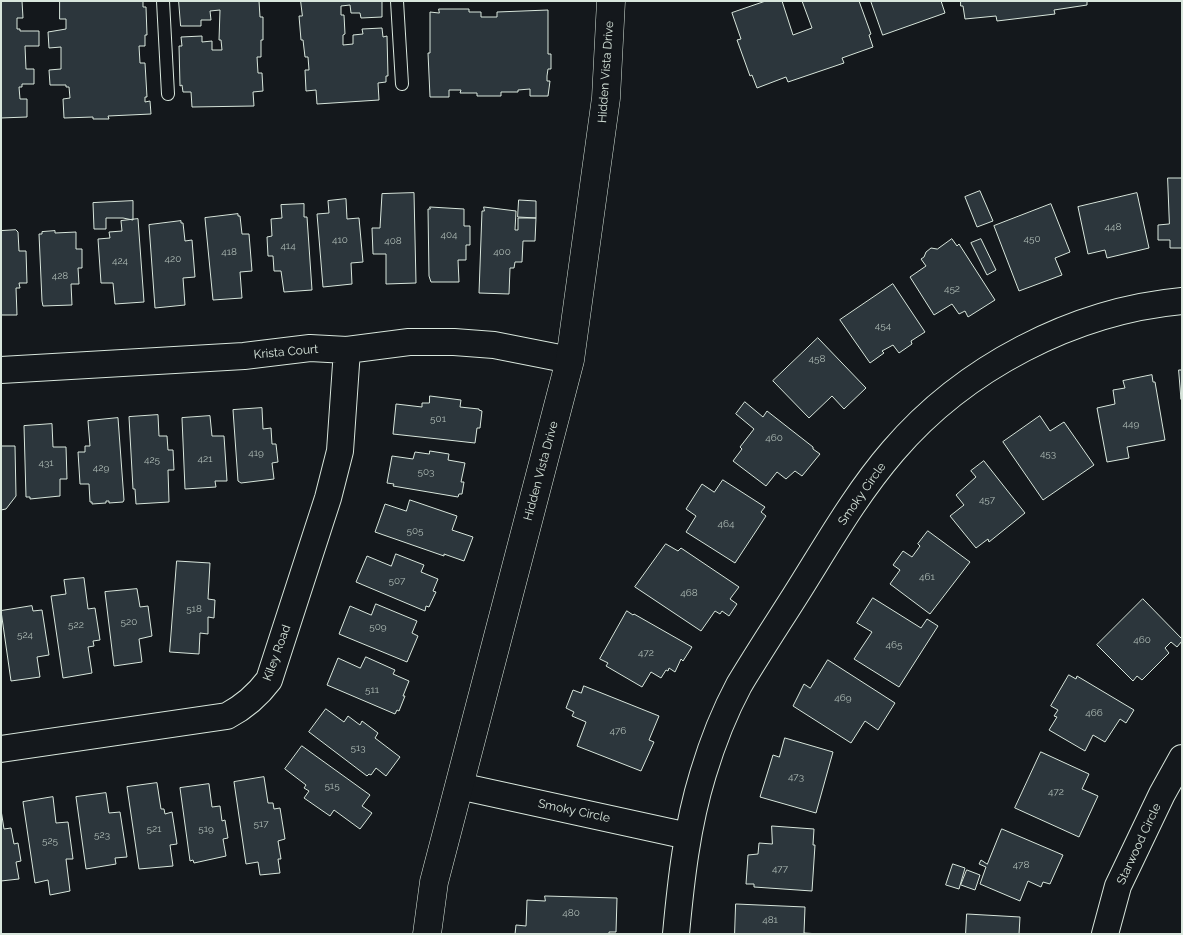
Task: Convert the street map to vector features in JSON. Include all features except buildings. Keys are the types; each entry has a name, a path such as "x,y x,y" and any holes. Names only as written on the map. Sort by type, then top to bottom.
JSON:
{"street":[{"name":"Hidden Vista Drive","path":"427,934 434,882 570,360 606,98 611,1"},
{"name":"Smoky Circle","path":"676,934 688,836 703,774 719,729 739,686 868,481 922,420 986,370 1022,350 1096,319 1134,309 1182,301"},
{"name":"Krista Court","path":"1,370 244,356 310,348 347,350 409,342 454,342 494,345 570,360"},
{"name":"Kiley Road","path":"1,748 227,716 251,701 261,691 269,680 328,498 340,451 347,350"},
{"name":"Starwood Circle","path":"1105,934 1118,886 1162,794 1182,758"},
{"name":"Smoky Circle","path":"459,786 688,836"}],"lane":[{"path":"163,1 168,94"},
{"path":"397,1 402,84"}]}
